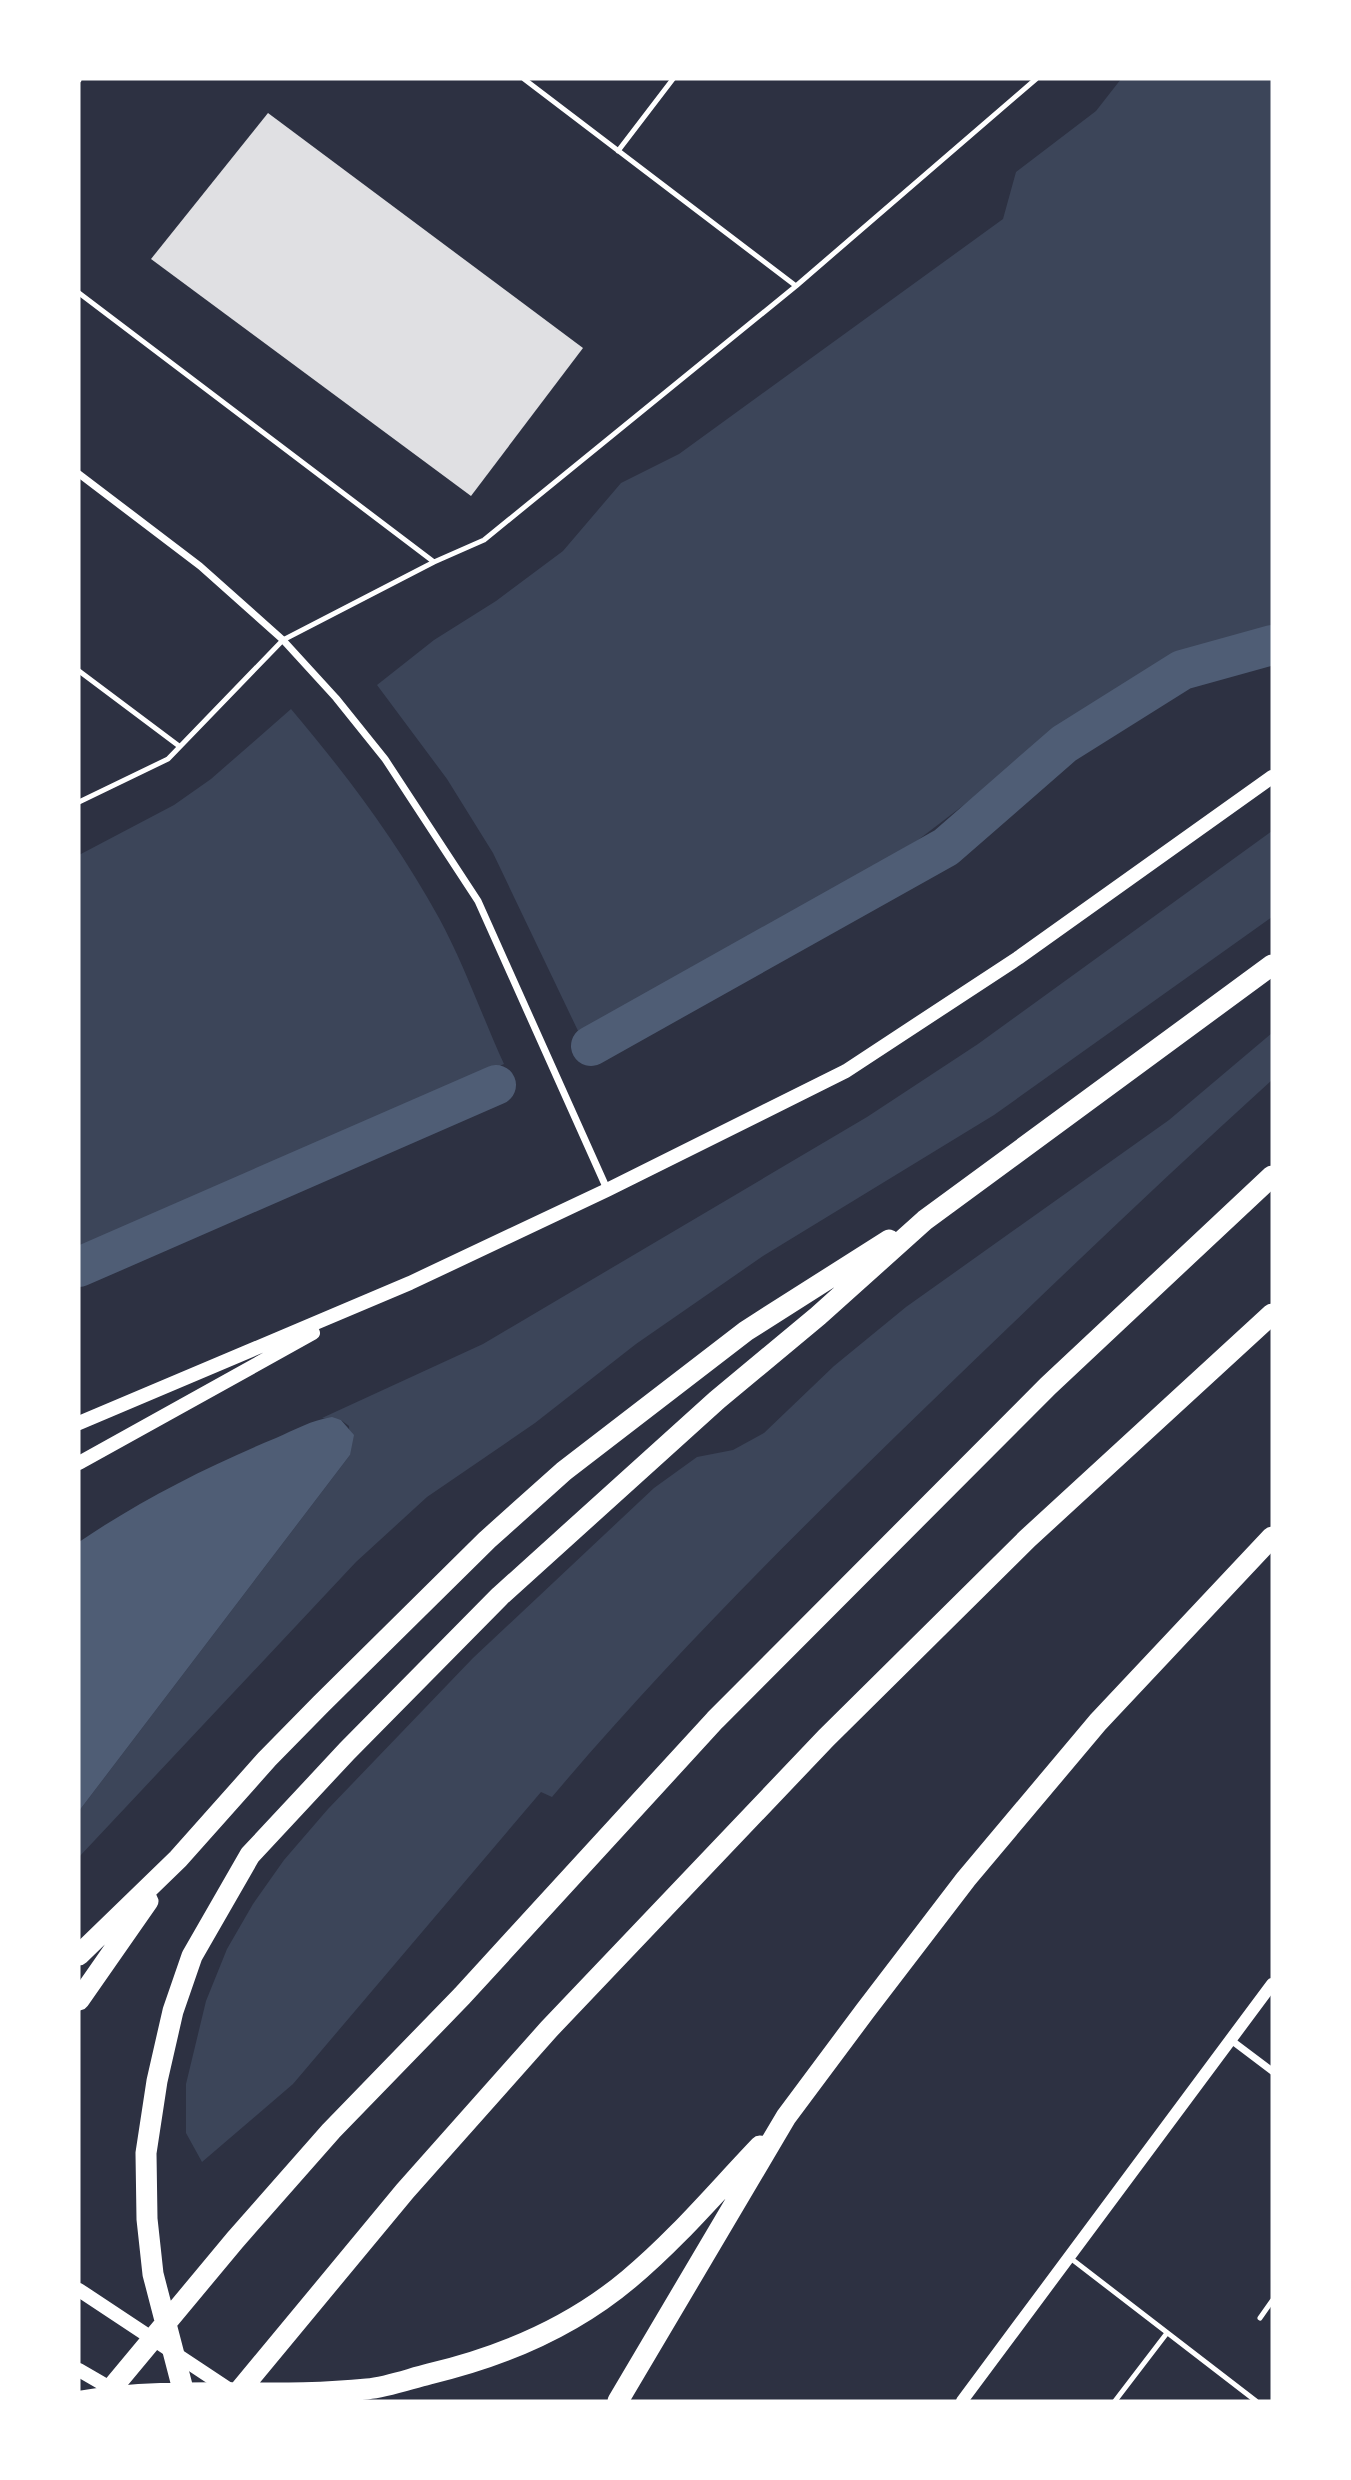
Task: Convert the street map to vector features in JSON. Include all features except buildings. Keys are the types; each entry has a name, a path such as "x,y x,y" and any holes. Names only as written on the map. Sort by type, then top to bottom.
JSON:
{"highway":[{"path":"184,2396 153,2274 147,2219 146,2153 157,2081 173,2011 192,1956 250,1855 346,1751 500,1596 607,1496 818,1316 925,1220 1272,965"},
{"path":"118,2399 235,2240 331,2132 461,1996 697,1739 1048,1385 1272,1176"},
{"path":"79,1955 178,1859 312,1713 487,1540 564,1471 746,1331 846,1265 925,1220"},
{"path":"237,2399 405,2191 549,2029 826,1738 1027,1539 1272,1314"},
{"path":"81,2401 184,2396 237,2399 369,2389 463,2366 550,2331 628,2280 654,2257 786,2118 967,1879 1098,1722 1272,1537"},
{"path":"79,2000 178,1859"},
{"path":"618,2401 786,2118"}],"main road":[{"path":"79,1423 410,1283 607,1190 846,1071 1018,958 1272,777"},
{"path":"79,1463 201,1393 410,1283"},
{"path":"79,2290 170,2348 237,2399"},
{"path":"79,2370 118,2399"}],"street":[{"path":"79,474 200,566 283,640 336,698 385,759 478,901 607,1190"},
{"path":"962,2401 1272,1984"},
{"path":"1231,2040 1272,2071"}],"lane":[{"path":"524,79 796,286"},
{"path":"618,150 673,79"},
{"path":"79,802 168,759 283,640 434,562 484,540 796,286 1035,79"},
{"path":"79,293 434,562"},
{"path":"79,671 179,746"},
{"path":"1069,2257 1256,2401"},
{"path":"1260,2318 1272,2301"},
{"path":"1115,2401 1167,2333"}],"shaded area":[{"path":"1121,79 1272,79 1272,633 1194,651 1109,694 918,840 616,1020 580,1035 493,853 447,779 377,685 434,640 496,601 563,551 621,483 679,454 1003,219 1016,172 1096,111"},
{"path":"291,709 370,810 423,890 457,953 504,1064 79,1252 79,855 174,805 211,779"},
{"path":"1272,831 1272,917 994,1115 763,1256 636,1344 535,1423 427,1497 356,1562 79,1857 79,1811 350,1455 349,1426 341,1420 322,1418 483,1344 867,1117 978,1044"},
{"path":"1272,1033 1272,1080 1057,1281 784,1547 688,1645 552,1797 541,1792 293,2084 202,2162 186,2133 186,2084 206,2001 227,1949 253,1904 284,1860 328,1809 473,1658 654,1488 697,1457 733,1450 764,1433 834,1366 906,1307 1169,1120"},
{"path":"332,1417 341,1420 354,1435 350,1455 79,1811 79,1542 150,1498 200,1472 317,1420"}],"waterway":[{"path":"591,1046 946,847 1064,744 1182,670 1272,645"},
{"path":"79,1267 496,1085"}]}
